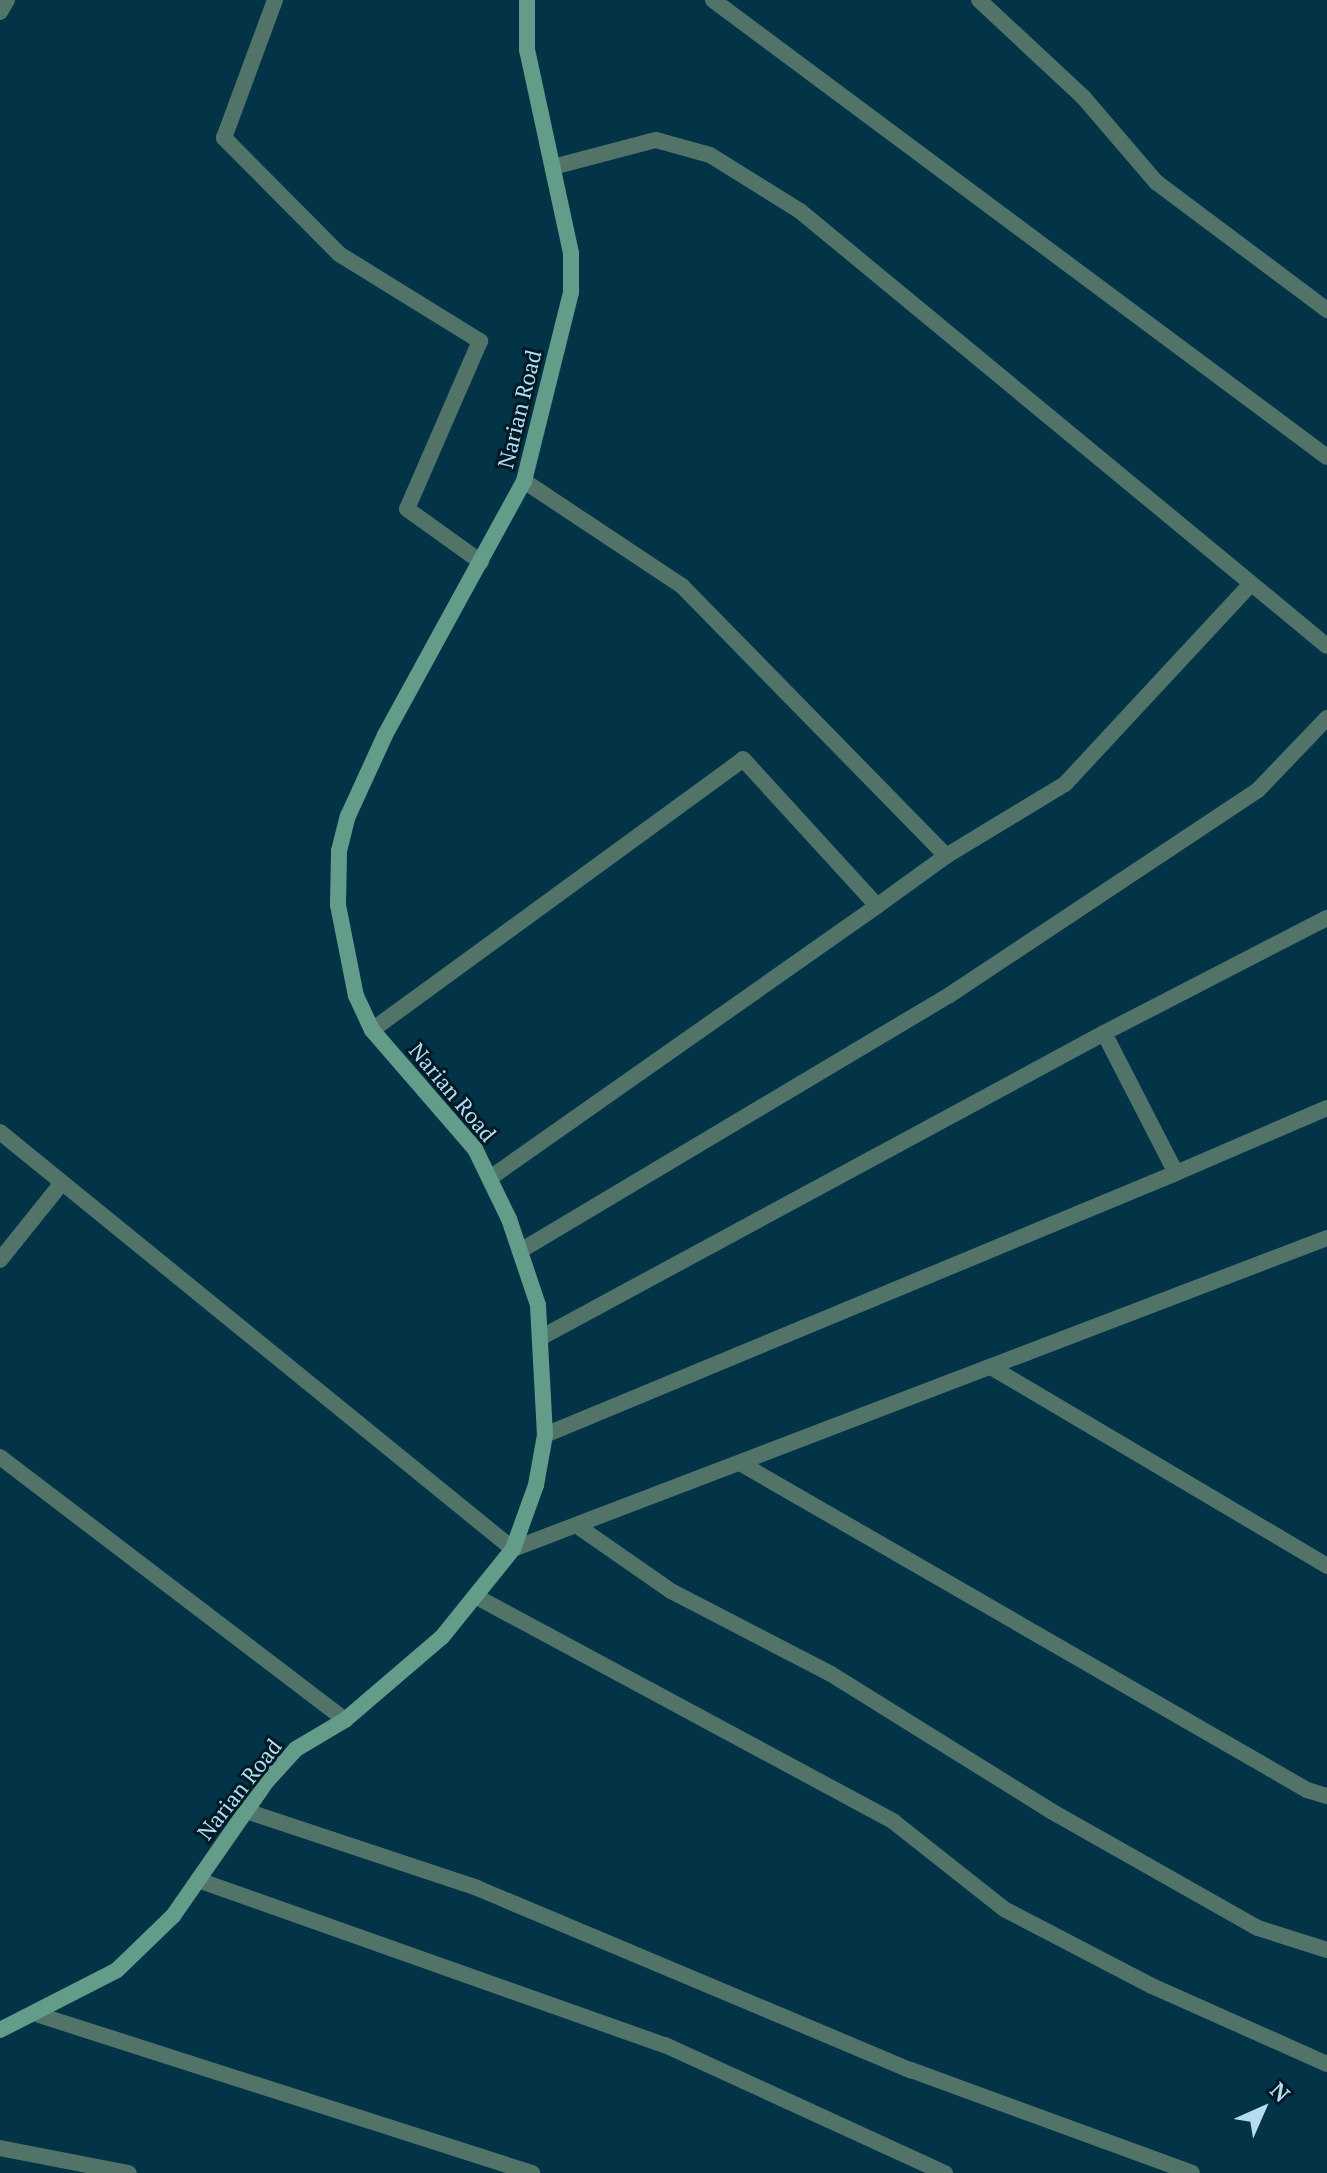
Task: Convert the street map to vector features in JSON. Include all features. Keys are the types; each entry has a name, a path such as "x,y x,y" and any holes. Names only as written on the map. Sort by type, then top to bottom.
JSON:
{"main road":[{"name":"Narian Road","path":"0,2030 39,2015 117,1970 173,1916 246,1811 296,1749 345,1720 442,1637 513,1549 536,1485 545,1435 538,1305 520,1251 475,1149 372,1030 356,996 338,905 339,851 385,735 524,481 571,292 571,253 527,50 527,0"}],"street":[{"path":"0,12 7,0"},
{"path":"275,0 224,138 339,254 480,341 407,509 481,562"},
{"path":"713,0 1326,453"},
{"path":"979,0 1084,98 1156,182 1327,310"},
{"path":"553,167 656,140 710,155 800,211 1327,646"},
{"path":"524,481 682,586 946,856"},
{"path":"490,1178 946,856 1065,784 1251,584"},
{"path":"520,1251 948,996 1258,790 1327,718"},
{"path":"372,1030 743,759 877,906"},
{"path":"540,1338 1104,1033 1327,918"},
{"path":"1104,1033 1176,1173"},
{"path":"545,1435 1327,1108"},
{"path":"0,1132 513,1549 1327,1238"},
{"path":"0,1260 62,1183"},
{"path":"991,1367 1327,1566"},
{"path":"0,1457 345,1720"},
{"path":"740,1463 1293,1782 1327,1796"},
{"path":"576,1525 671,1591 831,1674 1079,1827 1258,1928 1327,1950"},
{"path":"475,1596 894,1822 1004,1909 1152,1986 1327,2064"},
{"path":"246,1811 477,1888 911,2070 1192,2173"},
{"path":"198,1880 665,2045 945,2173"},
{"path":"39,2015 532,2173"},
{"path":"0,2148 129,2173"}]}
